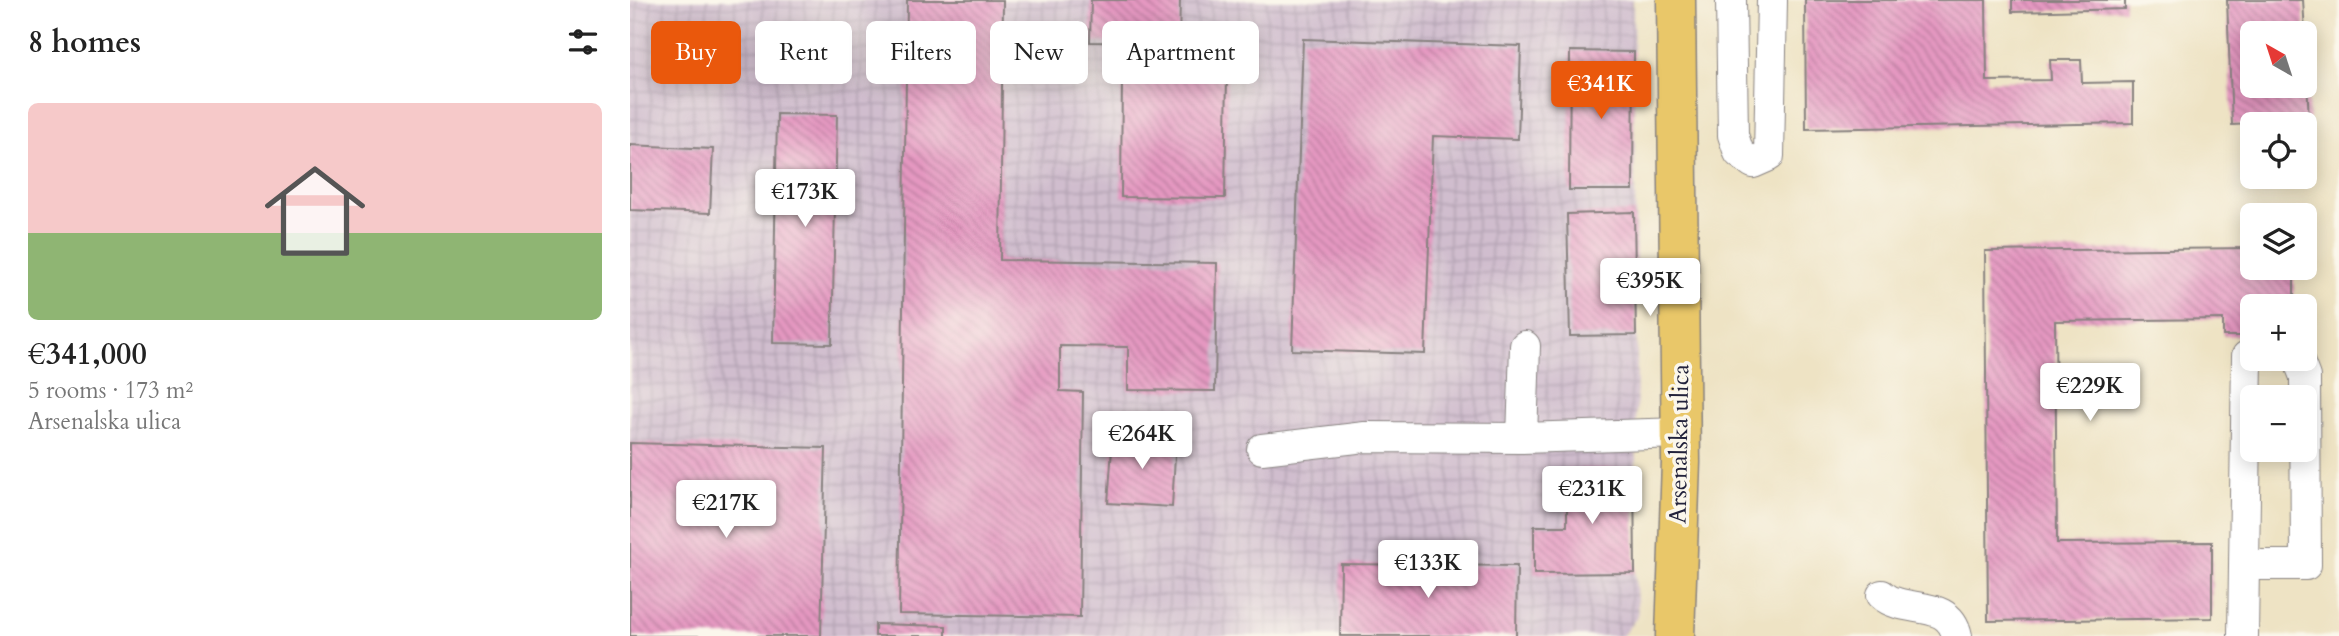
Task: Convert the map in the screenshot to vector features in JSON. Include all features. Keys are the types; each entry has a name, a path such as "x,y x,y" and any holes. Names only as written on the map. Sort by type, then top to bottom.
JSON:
{"main road":[{"name":"Arsenalska ulica","path":"1675,636 1681,433 1676,0"}],"street":[{"path":"1731,0 1733,135 1739,153 1753,163 1769,156 1772,138 1769,68 1772,0"},
{"path":"1522,438 1525,346"},
{"path":"2243,636 2247,371"},
{"path":"2244,565 2306,565 2305,377 2303,371"},
{"path":"1262,449 1365,437 1522,438 1681,433"},
{"path":"1882,595 1890,602 1936,609 1949,620 1957,636"}],"shaded area":[{"path":"630,0 1633,0 1637,355 1635,573 1638,616 1622,636 630,636"}],"building":[{"path":"907,0 1003,0 1003,21 990,21 990,84 1002,84 1000,260 1217,263 1215,391 1128,390 1128,347 1060,346 1060,391 1083,392 1080,617 899,614 906,84 976,84 976,21 907,21"},
{"path":"1091,0 1180,0 1180,21 1102,21 1102,42 1090,42"},
{"path":"1805,0 1986,0 1987,81 2051,80 2050,60 2081,60 2082,83 2133,82 2133,123 1806,129"},
{"path":"2012,0 2125,0 2125,9 2012,12"},
{"path":"2227,0 2303,0 2304,21 2240,21 2240,98 2308,98 2309,112 2240,112 2240,125 2232,125"},
{"path":"1303,39 1521,46 1518,139 1433,136 1425,354 1292,350"},
{"path":"1570,51 1634,52 1633,190 1569,190"},
{"path":"1122,84 1227,84 1225,198 1121,197"},
{"path":"777,114 837,115 832,344 773,343"},
{"path":"630,145 713,149 710,213 630,210"},
{"path":"1634,212 1636,335 1570,336 1567,214"},
{"path":"2240,248 2240,280 2294,280 2294,294 2240,294 2240,336 2223,336 2223,319 2055,321 2057,543 2212,542 2212,618 1988,621 1985,251"},
{"path":"1113,435 1176,439 1172,507 1108,503"},
{"path":"630,443 826,448 821,636 630,636"},
{"path":"1634,468 1635,573 1534,574 1534,526 1567,526 1567,469"},
{"path":"1341,564 1517,566 1516,636 1340,636"},
{"path":"875,624 946,626 946,636 875,636"}]}
